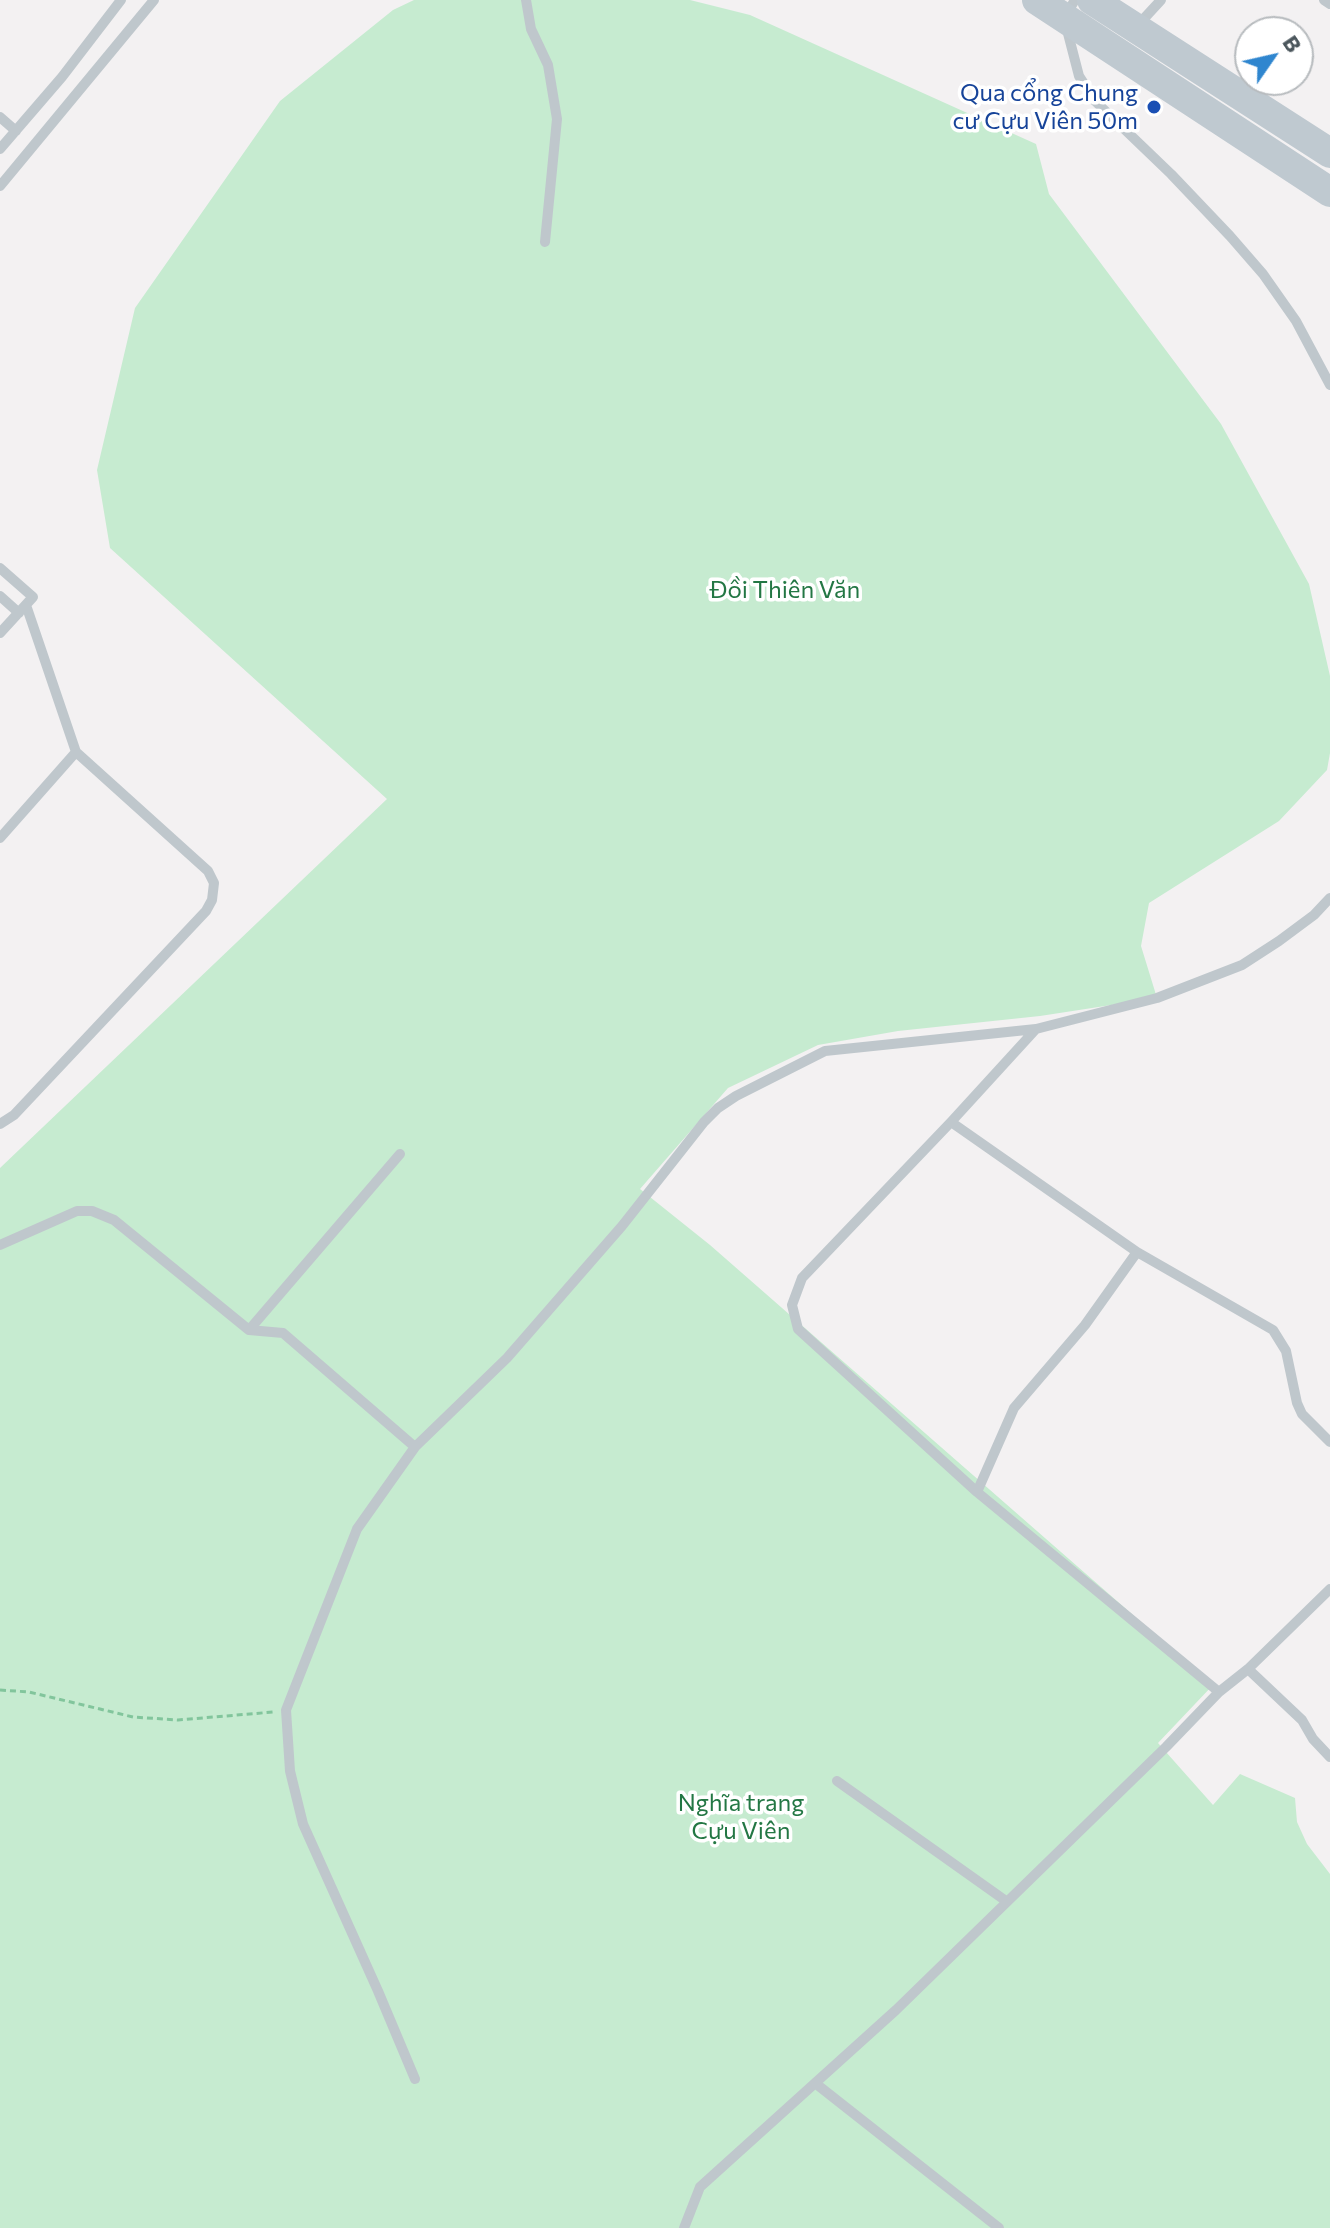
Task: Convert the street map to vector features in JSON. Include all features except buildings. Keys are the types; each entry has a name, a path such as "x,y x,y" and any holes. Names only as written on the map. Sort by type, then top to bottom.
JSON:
{"main road":[{"path":"1037,0 1069,9 1330,192"},
{"path":"1092,0 1330,153"}],"lane":[{"path":"0,149 62,77 121,0"},
{"path":"0,186 154,0"},
{"path":"526,0 531,29 548,65 557,119 545,242"},
{"path":"1135,28 1161,0"},
{"path":"1324,0 1330,4"},
{"path":"1069,9 1079,76 1095,101 1181,184 1263,274 1296,321 1330,385"},
{"path":"0,117 16,131"},
{"path":"0,568 26,605 76,752 208,871 214,883 212,900 206,911 25,1104 0,1124"},
{"path":"0,596 26,605"},
{"path":"0,633 26,605"},
{"path":"0,838 76,752"},
{"path":"415,2079 303,1824 290,1771 286,1710 357,1529 415,1447 507,1358 549,1312 718,1108 825,1051 1036,1029 1157,998 1242,965 1314,915 1330,898"},
{"path":"1036,1029 802,1278 792,1305 798,1329 977,1492 1219,1692"},
{"path":"951,1122 1137,1252 1273,1330 1286,1351 1302,1414 1330,1442"},
{"path":"249,1330 400,1154"},
{"path":"0,1245 77,1211 92,1211 114,1220 249,1330 283,1333 415,1447"},
{"path":"977,1492 1014,1408 1085,1325 1137,1252"},
{"path":"684,2228 700,2187 896,2010 1219,1692 1248,1669 1330,1589"},
{"path":"1248,1669 1302,1720 1313,1739 1330,1757"},
{"path":"837,1781 1006,1901"},
{"path":"815,2083 999,2228"}],"path":[{"path":"0,1690 29,1692 133,1717 178,1720 286,1710"}],"green space":[{"name":"Đồi Thiên Văn","path":"414,0 690,0 750,15 1036,144 1049,194 1221,424 1309,584 1330,676 1330,753 1327,770 1279,821 1149,903 1141,946 1157,998 1040,1016 898,1031 818,1045 728,1088 640,1189 710,1245 1213,1685 1158,1743 1213,1805 1240,1774 1295,1798 1297,1822 1307,1844 1330,1874 1330,2228 0,2228 0,1168 387,799 110,548 97,470 135,308 280,101 393,10"}],"place":[{"name":"Qua cổng Chung cư Cựu Viên 50m","path":"1154,107"}],"park label":[{"name":"Nghĩa trang Cựu Viên","path":"741,1817"}]}
